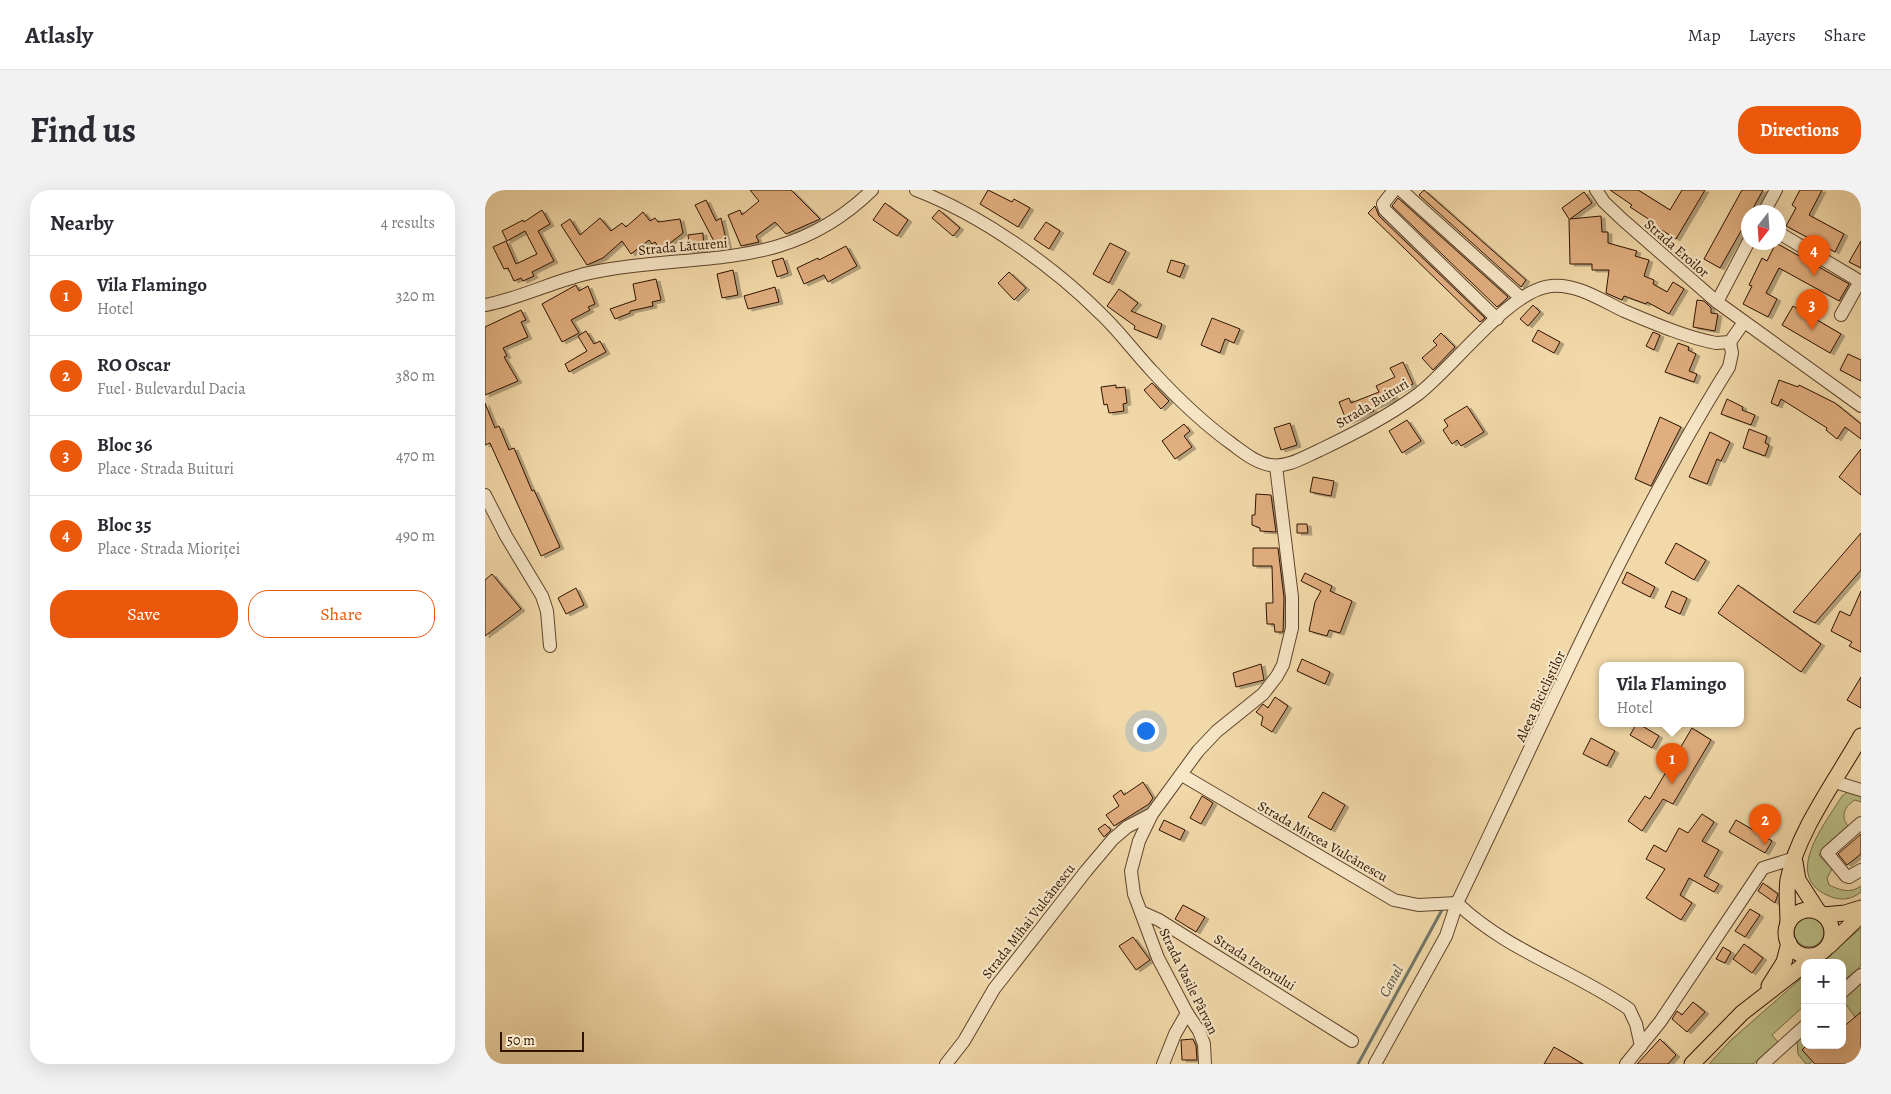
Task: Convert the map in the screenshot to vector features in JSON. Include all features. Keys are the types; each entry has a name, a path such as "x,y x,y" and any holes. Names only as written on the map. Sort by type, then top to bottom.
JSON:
{"main road":[{"path":"1815,957 1804,955 1793,949 1789,943 1786,936 1788,923 1787,892 1795,858 1807,830 1860,740"},
{"path":"1795,858 1798,880 1832,926 1833,932 1815,957"},
{"path":"1788,923 1792,917 1804,910 1821,913 1845,913 1861,908"},
{"path":"1691,1064 1722,1031 1761,997 1815,957 1861,916"},
{"path":"1761,997 1781,969 1789,943"}],"street":[{"name":"Strada Lătureni","path":"485,305 522,295 568,277 626,266 738,256 768,250 822,228 845,214 872,190"},
{"path":"916,190 945,202 991,229 1042,263 1101,313 1152,371 1207,424 1253,458 1267,465 1276,466 1292,597 1292,628 1287,652 1271,685 1207,741 1152,814 1139,841 1131,871 1131,883 1141,912"},
{"path":"1394,190 1383,204 1385,210 1497,319"},
{"path":"1401,190 1521,298"},
{"name":"Strada Eroilor","path":"1596,190 1604,202 1623,220 1717,302 1745,322"},
{"path":"1768,205 1776,190"},
{"path":"1786,237 1860,281 1841,315"},
{"path":"1717,302 1745,250"},
{"name":"Strada Buituri","path":"1276,466 1296,461 1343,439 1416,396 1521,298 1544,287 1562,286 1707,341 1730,342"},
{"path":"1730,342 1745,322 1861,406"},
{"name":"Aleea Bicicliștilor","path":"1375,1064 1446,936 1457,903 1642,519 1677,453 1729,367 1732,353 1730,342"},
{"path":"485,495 506,536 542,596 547,611 550,646"},
{"name":"Strada Mircea Vulcănescu","path":"1182,776 1394,900 1418,905 1457,903"},
{"path":"1835,782 1861,790"},
{"name":"Strada Mihai Vulcănescu","path":"945,1064 964,1041 994,989 1086,871 1113,839 1127,827 1152,814"},
{"path":"1859,831 1827,853 1849,878 1861,870"},
{"path":"1626,1064 1641,1046 1763,868 1795,858"},
{"path":"1457,903 1472,917 1518,948 1629,1009 1636,1024 1641,1046"},
{"name":"Strada Vasile Pârvan","path":"1141,912 1158,958 1187,1013 1199,1031 1204,1044 1205,1064"},
{"name":"Strada Izvorului","path":"1141,912 1159,920 1352,1041"},
{"path":"1846,988 1861,975"},
{"path":"1163,1064 1175,1034 1187,1013"},
{"path":"1763,1064 1801,1030"}],"green space":[{"path":"1848,792 1861,794 1861,802 1855,800 1846,808 1844,819 1848,826 1827,844 1819,855 1832,869 1827,878 1829,885 1849,891 1861,886 1861,892 1849,898 1837,899 1815,887 1809,876 1808,863 1811,849 1818,834 1842,796"},
{"path":"1809,917 1815,918 1823,926 1823,938 1815,946 1809,947 1803,946 1795,938 1794,932 1795,926 1803,918"},
{"path":"1861,928 1861,966 1846,979 1846,959 1825,959"},
{"path":"1801,979 1801,1009 1772,1035 1778,1042 1753,1064 1709,1064 1730,1041"},
{"path":"1861,983 1861,1012 1855,1017 1846,1005 1846,996"},
{"path":"1801,1038 1801,1049 1808,1049 1813,1061 1809,1064 1806,1064 1798,1054 1797,1041"}],"building":[{"path":"750,190 791,190 820,219 786,234 775,222 756,236 759,242 741,246 728,215 740,210 742,215 759,201"},
{"path":"988,190 1012,202 1014,199 1030,208 1018,227 980,204"},
{"path":"1424,190 1526,280 1521,287 1419,195"},
{"path":"1610,190 1638,190 1670,210 1682,190 1705,190 1676,239 1652,224 1653,222 1630,207 1632,205"},
{"path":"1742,190 1763,190 1755,205 1741,205 1741,231 1720,268 1704,259"},
{"path":"1800,190 1822,190 1809,215 1844,234 1835,252 1786,226 1796,208 1792,205"},
{"path":"1584,192 1592,203 1570,219 1601,216 1602,232 1608,232 1608,243 1637,251 1635,256 1649,260 1644,276 1654,280 1653,284 1667,292 1673,282 1684,289 1669,314 1647,302 1646,304 1624,296 1622,300 1606,293 1609,270 1592,270 1592,264 1570,264 1569,219 1562,208"},
{"path":"1398,198 1508,297 1497,307 1392,206"},
{"path":"706,200 716,221 721,218 728,248 718,249 695,205"},
{"path":"885,203 908,220 897,236 873,220"},
{"path":"1375,206 1379,216 1485,318 1480,322 1368,213"},
{"path":"542,210 550,224 538,231 554,261 532,272 534,276 523,281 521,278 514,281 508,268 504,269 493,247 506,241 516,264 537,254 525,231 507,241 502,231 523,220 524,222"},
{"path":"939,210 960,228 953,236 932,218"},
{"path":"643,212 650,221 655,218 658,222 680,219 683,233 661,250 655,242 652,244 649,240 631,254 622,241 603,258 587,265 561,225 570,219 580,235 600,218 611,231 622,223 626,227"},
{"path":"1046,222 1060,231 1049,249 1034,239"},
{"path":"703,233 704,251 690,252 688,235"},
{"path":"1861,241 1861,268 1849,262"},
{"path":"1110,243 1126,251 1109,283 1093,274"},
{"path":"846,246 857,266 828,282 824,275 804,284 797,268 818,258 819,260"},
{"path":"1786,249 1849,284 1839,301 1779,268 1766,293 1777,299 1768,317 1743,304 1752,286 1749,285 1762,258 1767,261 1772,250"},
{"path":"783,258 788,273 777,277 772,261"},
{"path":"1171,260 1185,264 1180,277 1167,272"},
{"path":"733,270 738,295 722,298 717,274"},
{"path":"1009,272 1026,288 1014,300 998,283"},
{"path":"656,279 661,300 652,302 653,306 630,311 630,313 615,319 610,309 636,300 633,284"},
{"path":"576,285 579,291 588,286 595,304 588,307 590,310 571,320 579,333 562,342 542,304"},
{"path":"775,287 779,302 748,309 744,296"},
{"path":"1119,289 1138,303 1131,311 1162,324 1157,338 1134,329 1135,326 1107,306"},
{"path":"1697,300 1704,301 1711,308 1711,313 1718,314 1715,331 1693,327"},
{"path":"1533,305 1540,312 1528,326 1520,319"},
{"path":"1793,306 1841,334 1830,353 1782,325"},
{"path":"521,310 526,320 521,322 528,337 503,348 507,356 504,357 518,381 485,395 485,327"},
{"path":"1212,318 1240,329 1234,343 1225,339 1220,353 1201,345"},
{"path":"1538,330 1560,342 1554,353 1532,341"},
{"path":"586,331 594,344 600,341 606,352 569,372 565,364 587,351 578,336"},
{"path":"1653,332 1660,335 1654,350 1646,346"},
{"path":"1441,333 1455,347 1433,370 1422,358 1437,345 1433,341"},
{"path":"1678,343 1689,347 1688,350 1696,354 1689,371 1697,374 1694,382 1665,372"},
{"path":"1848,354 1861,360 1861,381 1840,370"},
{"path":"1403,362 1413,384 1393,394 1395,398 1372,408 1374,411 1347,422 1339,402 1349,398 1351,403 1379,392 1376,386 1395,377 1390,368"},
{"path":"1779,380 1798,387 1799,385 1835,403 1861,424 1861,439 1845,427 1837,439 1826,430 1827,428 1781,399 1778,406 1771,403"},
{"path":"1152,383 1169,401 1161,409 1144,390"},
{"path":"1116,385 1116,388 1125,387 1127,403 1123,404 1124,411 1109,413 1107,404 1104,405 1101,387"},
{"path":"1727,399 1743,407 1742,410 1755,415 1751,425 1721,414"},
{"path":"485,403 495,428 499,426 509,450 514,448 532,491 534,490 560,547 541,556 490,443 485,445"},
{"path":"1467,406 1484,432 1461,446 1457,440 1452,444 1443,430 1448,426 1444,420"},
{"path":"1660,417 1681,427 1651,486 1635,479"},
{"path":"1407,420 1421,441 1402,453 1389,431"},
{"path":"1290,423 1297,445 1281,450 1274,428"},
{"path":"1184,424 1190,431 1184,436 1192,447 1175,459 1162,441"},
{"path":"1749,429 1767,436 1765,443 1769,445 1765,456 1743,448"},
{"path":"1710,432 1730,442 1721,461 1717,459 1707,484 1689,477"},
{"path":"1861,449 1861,495 1839,477"},
{"path":"1313,477 1334,481 1331,496 1310,492"},
{"path":"1256,494 1271,495 1276,532 1260,531 1260,528 1252,525 1252,515 1255,515"},
{"path":"1297,524 1307,524 1308,533 1297,533"},
{"path":"1861,533 1861,570 1815,623 1793,612"},
{"path":"1676,543 1706,560 1694,580 1665,563"},
{"path":"1253,548 1278,548 1284,598 1283,632 1275,632 1274,624 1267,624 1266,603 1273,603 1272,566 1253,566"},
{"path":"1627,572 1655,587 1650,597 1622,583"},
{"path":"1305,573 1332,586 1330,591 1352,601 1340,633 1329,630 1327,636 1309,631 1315,602 1321,591 1301,581"},
{"path":"492,574 521,609 485,636 485,580"},
{"path":"1738,585 1821,644 1801,672 1718,613"},
{"path":"576,588 584,605 566,614 558,598"},
{"path":"1672,591 1687,598 1680,614 1665,607"},
{"path":"1861,591 1861,652 1849,646 1852,642 1831,631 1840,611 1850,616"},
{"path":"1302,659 1330,672 1325,684 1297,671"},
{"path":"1261,664 1264,680 1236,687 1233,673"},
{"path":"1861,677 1861,708 1847,700"},
{"path":"1275,697 1288,706 1272,732 1261,725 1263,717 1256,712 1263,704 1268,708"},
{"path":"1635,727 1644,727 1659,736 1652,748 1630,735"},
{"path":"1692,728 1711,740 1673,804 1663,799 1642,831 1628,821 1645,796 1650,799"},
{"path":"1591,738 1615,751 1607,766 1583,754"},
{"path":"1143,782 1153,798 1149,804 1114,826 1106,815 1119,806 1113,796 1121,790 1124,795"},
{"path":"1323,792 1345,805 1331,830 1308,817"},
{"path":"1202,796 1213,803 1201,824 1190,818"},
{"path":"1702,814 1714,822 1702,841 1719,850 1704,876 1719,884 1714,892 1689,878 1680,895 1692,903 1681,920 1646,898 1665,869 1646,859 1654,845 1666,852 1679,828 1688,833"},
{"path":"1164,820 1185,830 1180,840 1159,830"},
{"path":"1736,820 1772,841 1765,853 1729,832"},
{"path":"1105,824 1111,830 1104,837 1098,829"},
{"path":"1861,834 1861,854 1847,865 1838,854"},
{"path":"1763,883 1778,894 1775,903 1758,891"},
{"path":"1183,905 1205,917 1196,932 1175,919"},
{"path":"1750,909 1760,915 1745,937 1735,931"},
{"path":"1133,937 1150,960 1136,970 1119,946"},
{"path":"1744,944 1763,958 1752,973 1733,959"},
{"path":"1723,947 1731,952 1725,963 1716,959"},
{"path":"1693,1002 1705,1012 1687,1032 1672,1019 1677,1011 1682,1015"},
{"path":"1861,1012 1861,1064 1815,1064 1802,1050 1846,1049 1846,1025"},
{"path":"1193,1039 1196,1046 1197,1060 1182,1060 1181,1040"},
{"path":"1660,1039 1676,1055 1668,1064 1637,1064"},
{"path":"1554,1047 1583,1064 1544,1064"}],"waterway":[{"name":"Canal","path":"1358,1064 1443,908"}],"place":[{"name":"Bloc 35","path":"1814,276"},
{"name":"Bloc 36","path":"1812,330"},
{"name":"Vila Flamingo","path":"1672,784"},
{"name":"RO Oscar","path":"1765,845"}]}
